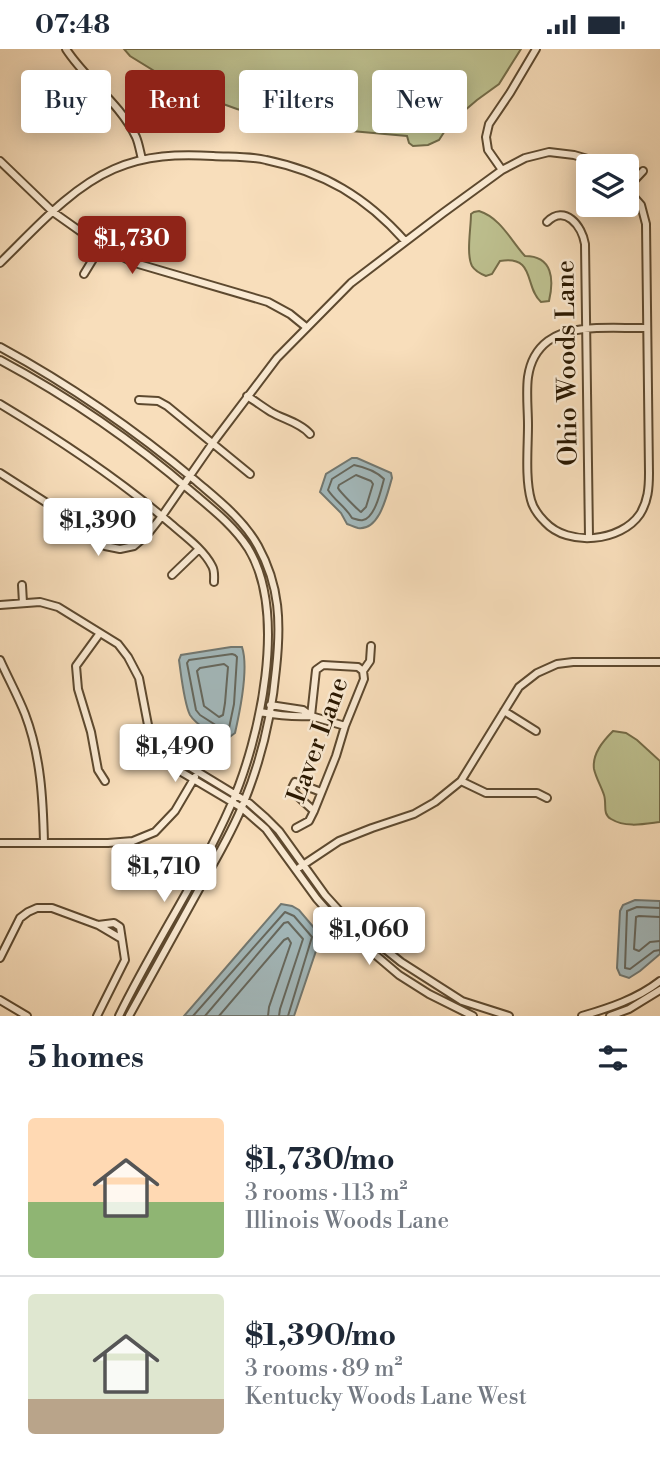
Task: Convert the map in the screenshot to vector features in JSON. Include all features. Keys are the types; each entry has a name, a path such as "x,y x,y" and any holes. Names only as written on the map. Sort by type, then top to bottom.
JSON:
{"street":[{"path":"66,49 75,63 126,120 137,139 142,159"},
{"path":"502,170 488,151 486,137 489,124 536,49"},
{"path":"0,473 64,514 105,546 120,549 134,546 162,516 212,443 277,358 351,283 502,170 524,158 549,152 576,156"},
{"path":"0,263 53,212 90,182 114,169 142,159 171,155 263,159 303,169 363,200 405,241"},
{"path":"0,161 53,212 101,246 135,263 268,302 290,313 306,327"},
{"path":"639,175 643,171"},
{"path":"639,203 646,224 649,492 639,515 631,524 612,535 589,537 565,534 544,521 531,501 528,377 534,357 559,334 586,329 647,328"},
{"name":"Ohio Woods Lane","path":"547,222 558,215 574,221 582,231 585,244 589,537"},
{"path":"85,274 101,246"},
{"path":"0,347 83,396 159,450 226,506 256,543 270,571 278,602 278,653 272,705 243,804 130,1016"},
{"path":"0,360 84,410 144,453 230,524 248,549 260,573 266,601 268,651 260,712 234,799 120,1016"},
{"path":"247,395 269,411 304,427 310,434"},
{"path":"139,400 158,401 167,406 250,474"},
{"path":"0,404 69,446 162,516 200,549 214,569 215,582"},
{"path":"172,575 200,549"},
{"path":"22,585 23,603"},
{"path":"0,605 40,602 58,607 118,645 139,678 152,735 157,748 166,759 178,770 196,776 243,804 279,831 325,895 345,917 401,963 462,1001 509,1016"},
{"path":"100,633 76,666 78,689 91,732 98,770 105,781"},
{"path":"363,671 370,661 371,646"},
{"path":"0,660 25,714 34,744 43,801 44,843"},
{"path":"296,869 339,841 414,814 435,802 461,781 519,687 537,673 557,664 573,662 660,662"},
{"name":"Laver Lane","path":"296,828 309,821 314,811 364,679 363,671 358,667 323,665 316,670 311,716"},
{"path":"261,703 303,710 311,716"},
{"path":"504,711 536,731"},
{"path":"260,712 311,716 345,726"},
{"path":"0,843 133,841 155,832 175,811 196,776"},
{"path":"461,781 486,793 537,793 547,798"},
{"path":"314,811 290,790 295,782 321,792"},
{"path":"243,804 266,829 317,899 339,924 399,975 473,1016"},
{"path":"0,958 20,918 37,908 52,908 98,925 114,923 120,927 125,960 97,1016"},
{"path":"582,1016 658,989"},
{"path":"610,1016 629,1009 658,989"},
{"path":"0,1000 27,1016"}],"green space":[{"path":"124,49 521,49 499,84 467,109 467,70 372,70 372,133 358,132 358,70 239,70 239,110 225,105 225,70 153,70 130,56"},
{"path":"373,133 444,133 439,140 428,145 413,146 407,136"},
{"path":"479,211 500,224 525,256 541,260 546,265 551,278 549,301 541,302 536,296 528,274 519,263 511,260 500,261 492,274 486,276 473,268 469,255 471,214"},
{"path":"613,731 626,733 637,740 660,761 660,822 629,824 617,822 607,814 594,763 599,748"}],"water":[{"path":"352,458 391,473 385,502 377,518 366,527 358,528 347,524 341,513 320,492 326,474"},
{"path":"242,647 244,678 235,733 227,739 207,730 190,715 184,696 179,660 181,655"},
{"path":"635,900 660,901 660,954 629,978 620,975 617,968 620,911 623,905"},
{"path":"281,904 299,910 321,936 294,1016 184,1016"}]}
